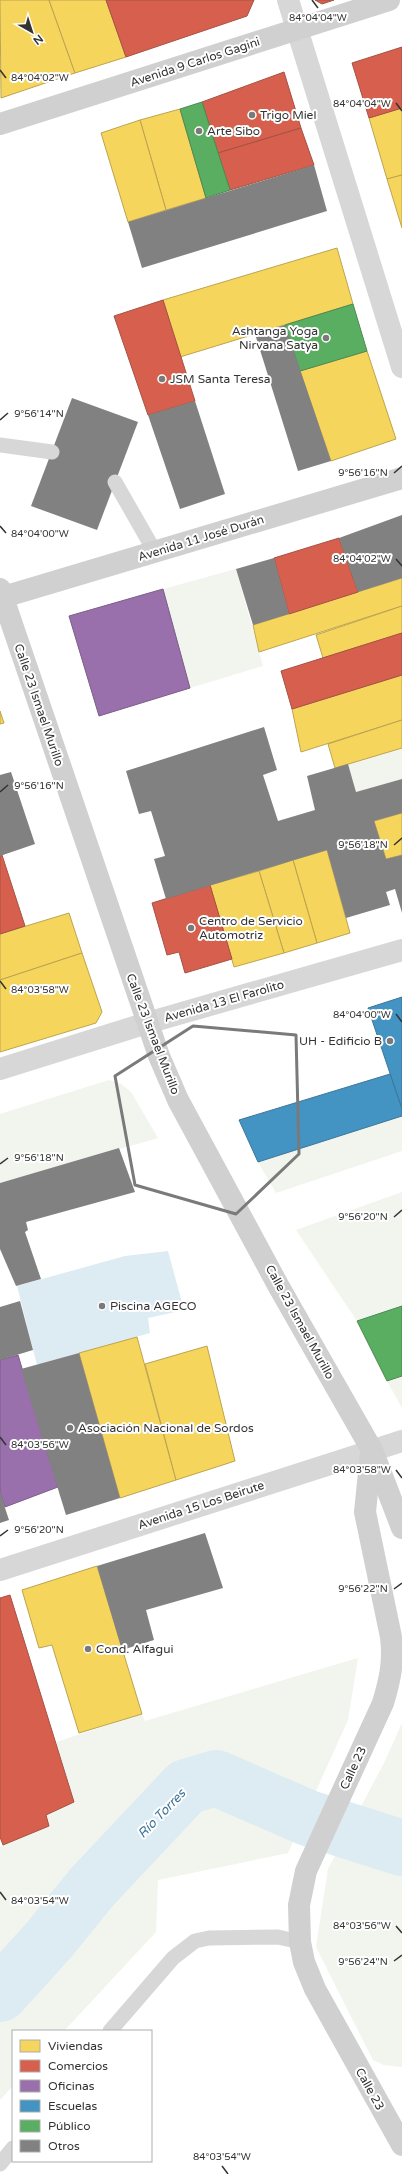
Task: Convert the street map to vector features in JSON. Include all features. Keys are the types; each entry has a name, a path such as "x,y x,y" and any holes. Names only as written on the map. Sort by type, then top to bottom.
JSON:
{"main road":[{"name":"Avenida 9 Carlos Gagini","path":"0,124 389,0"},
{"name":"Avenida 11 José Durán","path":"1,595 155,552 402,478"},
{"name":"Calle 23 Ismael Murillo","path":"1,595 146,1023 178,1100 279,1287 372,1450"},
{"path":"372,1450 402,1528"},
{"name":"Calle 23","path":"372,1450 365,1512 391,1637 393,1654 391,1678 383,1703 306,1871 299,1905 300,1942 304,1962 315,1989 402,2145"}],"street":[{"path":"288,0 402,367"},
{"name":"Avenida 13 El Farolito","path":"0,1069 146,1023 402,950"},
{"name":"Avenida 15 Los Beirute","path":"0,1570 402,1441"}],"lane":[{"path":"0,445 52,452"},
{"path":"115,482 155,552"},
{"path":"111,2030 173,1958 195,1941 209,1938 278,1937 300,1942"},
{"path":"0,2164 12,2149"}],"highlighted area":[{"path":"193,1026 296,1035 299,1154 236,1214 135,1185 115,1076"}],"shaded area":[{"path":"236,569 263,666 190,688 163,589"},
{"path":"402,748 402,779 356,792 348,764"},
{"path":"109,1080 121,1084 131,1092 158,1138 0,1183 0,1114"},
{"path":"402,1116 402,1151 276,1193 258,1162"},
{"path":"402,1192 402,1306 357,1321 296,1230"},
{"name":"Piscina AGECO","path":"168,1251 184,1310 148,1318 150,1333 37,1365 17,1286 125,1256"},
{"path":"402,1376 402,1408 387,1381"},
{"path":"358,1658 348,1720 288,1853 158,1880 156,1932 65,2030 12,2030 12,2087 0,2100 0,1846 49,1826 46,1815 74,1802 56,1742 142,1714 145,1721"},
{"path":"402,1723 402,2067 384,2065 373,2060 316,1947 328,1869 384,1763"}],"building: Viviendas":[{"path":"0,0 49,0 75,73 1,98"},
{"path":"49,0 106,0 126,57 75,73"},
{"path":"402,108 402,175 387,179 369,118"},
{"path":"180,109 206,198 166,210 140,120"},
{"path":"140,120 166,210 128,222 101,133"},
{"path":"402,175 402,228 387,179"},
{"path":"337,248 353,304 180,357 163,300"},
{"path":"367,351 396,439 331,461 300,371"},
{"path":"402,578 402,606 259,652 253,625"},
{"path":"402,606 402,633 323,658 316,635"},
{"path":"402,675 402,720 301,752 292,709"},
{"path":"0,711 4,723 0,724"},
{"path":"402,720 402,748 335,768 328,744"},
{"path":"402,813 402,855 386,859 374,821"},
{"path":"327,850 350,933 317,943 293,860"},
{"path":"293,860 317,943 284,953 259,871"},
{"path":"259,871 284,953 234,967 210,885"},
{"path":"69,913 82,953 0,980 0,934"},
{"path":"82,953 102,1012 96,1023 0,1052 0,980"},
{"path":"137,1337 176,1480 120,1498 79,1353"},
{"path":"207,1346 235,1461 176,1480 145,1364"},
{"name":"Cond. Alfagui","path":"97,1566 142,1714 79,1733 52,1645 39,1648 22,1590"}],"building: Comercios":[{"path":"106,0 254,0 247,16 126,57"},
{"path":"315,0 334,0 322,4"},
{"path":"402,47 402,108 369,118 352,63"},
{"name":"Trigo Miel","path":"284,72 301,128 218,153 202,102"},
{"path":"301,128 314,165 230,190 218,153"},
{"name":"JSM Santa Teresa","path":"163,300 195,401 148,415 114,316"},
{"path":"339,538 358,592 289,614 274,558"},
{"path":"402,633 402,675 292,709 281,671"},
{"path":"2,855 25,926 0,934 0,856"},
{"name":"Centro de Servicio Automotriz","path":"210,885 232,959 185,973 179,952 167,955 152,903"},
{"path":"10,1595 74,1802 46,1815 49,1826 3,1845 0,1837 0,1598"}],"building: Oficinas":[{"path":"163,589 190,688 99,716 69,616"},
{"path":"18,1355 58,1487 5,1507 0,1493 0,1360"}],"building: Escuelas":[{"name":"UH - Edificio B","path":"402,997 402,1109 368,1008"},
{"path":"390,1074 402,1109 402,1116 258,1162 239,1120"}],"building: Público":[{"name":"Arte Sibo","path":"202,102 230,190 206,198 180,109"},
{"name":"Ashtanga Yoga Nirvana Satya","path":"353,304 367,351 300,371 285,325"},
{"path":"402,1306 402,1376 387,1381 357,1321"}],"building: Otros":[{"path":"314,165 327,211 142,268 128,222"},
{"path":"285,325 331,461 298,471 255,334"},
{"path":"72,398 138,422 97,530 31,506"},
{"path":"195,401 225,494 180,509 148,415"},
{"path":"402,515 402,578 358,592 339,538"},
{"path":"274,558 289,614 253,625 236,569"},
{"path":"264,727 277,770 263,775 278,821 315,810 307,776 348,764 356,792 402,779 402,813 374,821 386,859 402,855 402,913 395,889 386,892 390,905 346,918 327,850 166,899 154,859 165,856 151,811 139,814 126,771"},
{"path":"11,772 35,844 0,856 0,775"},
{"path":"119,1148 135,1192 26,1222 28,1230 25,1232 41,1279 16,1286 0,1249 0,1183"},
{"path":"20,1301 33,1350 0,1360 0,1307"},
{"name":"Asociación Nacional de Sordos","path":"79,1353 120,1498 66,1515 21,1369"},
{"path":"0,1493 9,1520 0,1523"},
{"path":"205,1533 223,1588 146,1610 154,1640 122,1650 97,1566"}],"waterway":[{"name":"Río Torres","path":"0,1994 49,1940 92,1887 186,1787 216,1778 308,1818 402,1848"}],"place":[{"name":"Trigo Miel","path":"252,115"},
{"name":"Arte Sibo","path":"199,131"},
{"name":"Ashtanga Yoga Nirvana Satya","path":"326,338"},
{"name":"JSM Santa Teresa","path":"162,379"},
{"name":"Centro de Servicio Automotriz","path":"191,928"},
{"name":"UH - Edificio B","path":"390,1041"},
{"name":"Piscina AGECO","path":"102,1306"},
{"name":"Asociación Nacional de Sordos","path":"70,1428"},
{"name":"Cond. Alfagui","path":"88,1649"}]}
